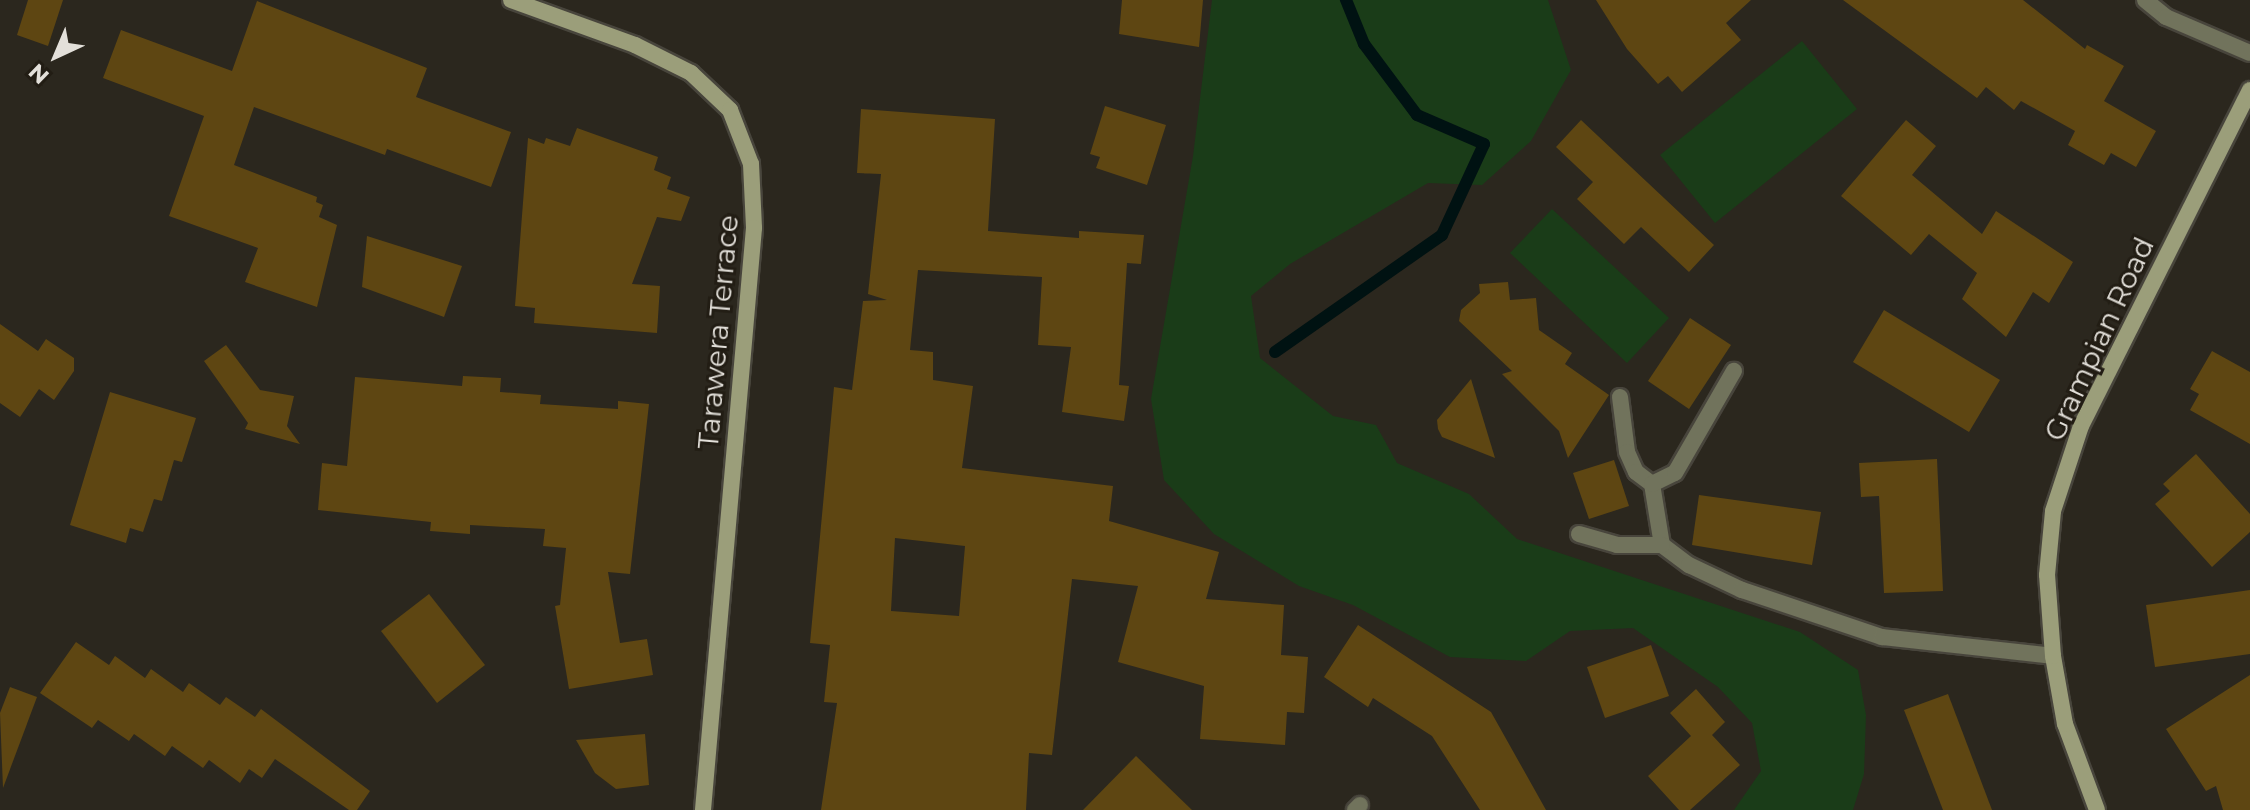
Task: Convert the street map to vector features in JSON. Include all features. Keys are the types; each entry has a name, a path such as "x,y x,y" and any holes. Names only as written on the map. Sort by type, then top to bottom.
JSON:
{"street":[{"name":"Tarawera Terrace","path":"511,0 635,45 691,73 730,110 751,164 754,228 703,810"},
{"path":"2145,0 2166,17 2250,53"},
{"name":"Grampian Road","path":"2097,810 2065,724 2053,656 2047,575 2053,511 2081,426 2250,90"},
{"path":"1652,484 1675,473 1734,371"},
{"path":"1620,397 1627,452 1636,472 1652,484 1662,545"},
{"path":"1579,534 1617,545 1662,545 1689,565 1742,590 1882,637 2053,656"}],"green space":[{"path":"1212,0 1548,0 1571,70 1531,141 1482,185 1428,183 1290,264 1251,296 1260,358 1333,416 1376,425 1397,463 1469,494 1517,539 1800,632 1858,670 1866,715 1864,774 1853,810 1734,810 1761,771 1752,723 1718,687 1633,628 1570,631 1526,661 1450,657 1353,605 1299,586 1214,534 1164,480 1151,399 1193,156"},
{"path":"1802,41 1857,109 1715,223 1660,155"},
{"path":"1552,209 1669,318 1627,363 1510,253"}],"building":[{"path":"28,0 63,0 48,46 17,35"},
{"path":"1122,0 1203,0 1199,47 1119,34"},
{"path":"1596,0 1751,0 1726,23 1741,40 1682,92 1668,76 1658,84 1627,49"},
{"path":"1843,0 2023,0 2085,49 2087,45 2124,66 2104,101 2156,131 2136,167 2111,153 2104,165 2068,145 2075,131 2021,101 2014,110 1986,87 1977,98"},
{"path":"257,1 427,68 416,97 511,132 491,187 387,149 385,155 254,107 234,165 317,197 316,202 323,205 319,217 337,225 317,307 245,282 258,248 169,216 204,116 103,78 121,30 232,71"},
{"path":"1105,106 1166,125 1147,185 1096,168 1100,157 1090,154"},
{"path":"861,109 995,119 988,231 1079,238 1079,231 1144,235 1141,264 1127,263 1119,385 1129,386 1124,421 1062,412 1071,347 1038,345 1042,277 918,270 910,350 933,352 933,380 973,386 962,468 1113,486 1109,521 1219,552 1206,599 1284,605 1281,655 1308,657 1304,713 1287,712 1285,745 1200,739 1204,686 1118,662 1138,586 1072,579 1052,755 1029,753 1026,810 821,810 837,703 824,702 830,645 810,643 834,387 852,390 863,301 887,300 868,294 881,174 857,173","holes":["895,538 965,546 959,616 891,611"]},
{"path":"1581,120 1714,245 1689,272 1641,227 1624,244 1577,199 1593,182 1556,147"},
{"path":"1906,120 1936,146 1912,175 1982,234 1996,211 2073,262 2049,303 2033,292 2006,337 1962,299 1977,273 1929,234 1911,255 1841,196"},
{"path":"577,128 658,157 654,170 671,177 667,189 690,197 681,221 657,217 632,284 660,286 657,333 534,323 535,308 515,306 528,138 544,144 546,138 570,146"},
{"path":"367,236 462,266 444,317 362,287"},
{"path":"1508,282 1510,300 1536,298 1539,330 1572,353 1565,364 1609,395 1568,458 1559,431 1502,374 1512,371 1459,321 1461,310 1480,293 1479,284"},
{"path":"1884,310 2000,380 1969,432 1853,362"},
{"path":"1690,318 1731,345 1689,409 1648,381"},
{"path":"0,324 38,351 46,339 74,358 74,371 54,400 39,389 20,417 0,403"},
{"path":"226,345 260,390 294,396 287,426 300,444 245,429 248,423 204,361"},
{"path":"2212,351 2250,372 2250,444 2190,410 2199,394 2190,389"},
{"path":"463,376 501,378 500,392 541,395 540,404 618,409 618,401 649,404 630,574 608,572 620,643 647,639 653,675 569,689 555,606 560,605 566,548 543,546 545,529 470,525 470,534 430,531 431,522 318,510 322,463 347,466 355,377 462,386"},
{"path":"1471,379 1495,458 1442,437 1438,429 1437,420"},
{"path":"110,392 196,418 182,462 174,460 162,501 154,499 143,532 130,528 126,543 70,525"},
{"path":"2196,454 2250,514 2250,532 2212,567 2155,504 2170,491 2163,484"},
{"path":"1937,459 1943,591 1884,593 1879,496 1861,497 1859,463"},
{"path":"1614,460 1629,506 1589,519 1573,473"},
{"path":"1699,495 1821,512 1812,565 1692,545"},
{"path":"2250,590 2250,654 2155,667 2146,605"},
{"path":"429,594 485,665 437,703 381,631"},
{"path":"1358,625 1491,712 1546,810 1480,810 1432,736 1373,698 1368,707 1324,677"},
{"path":"76,642 109,665 115,656 145,678 151,669 183,692 189,683 220,705 226,697 255,717 261,709 370,791 357,810 349,810 275,759 262,778 249,769 240,783 209,760 203,768 172,746 165,756 134,734 129,741 98,720 92,728 40,693"},
{"path":"1651,645 1669,696 1605,718 1587,667"},
{"path":"2250,675 2250,810 2223,810 2216,786 2206,791 2166,729"},
{"path":"10,687 37,697 3,788 0,713"},
{"path":"1696,689 1725,722 1712,735 1740,765 1690,810 1679,810 1648,776 1691,736 1670,713"},
{"path":"1948,694 1992,810 1943,810 1904,710"},
{"path":"645,734 649,785 616,789 595,773 576,740"},
{"path":"1136,756 1192,810 1083,810"}],"waterway":[{"path":"1275,352 1442,235 1484,144 1417,115 1364,44 1346,0"}]}
